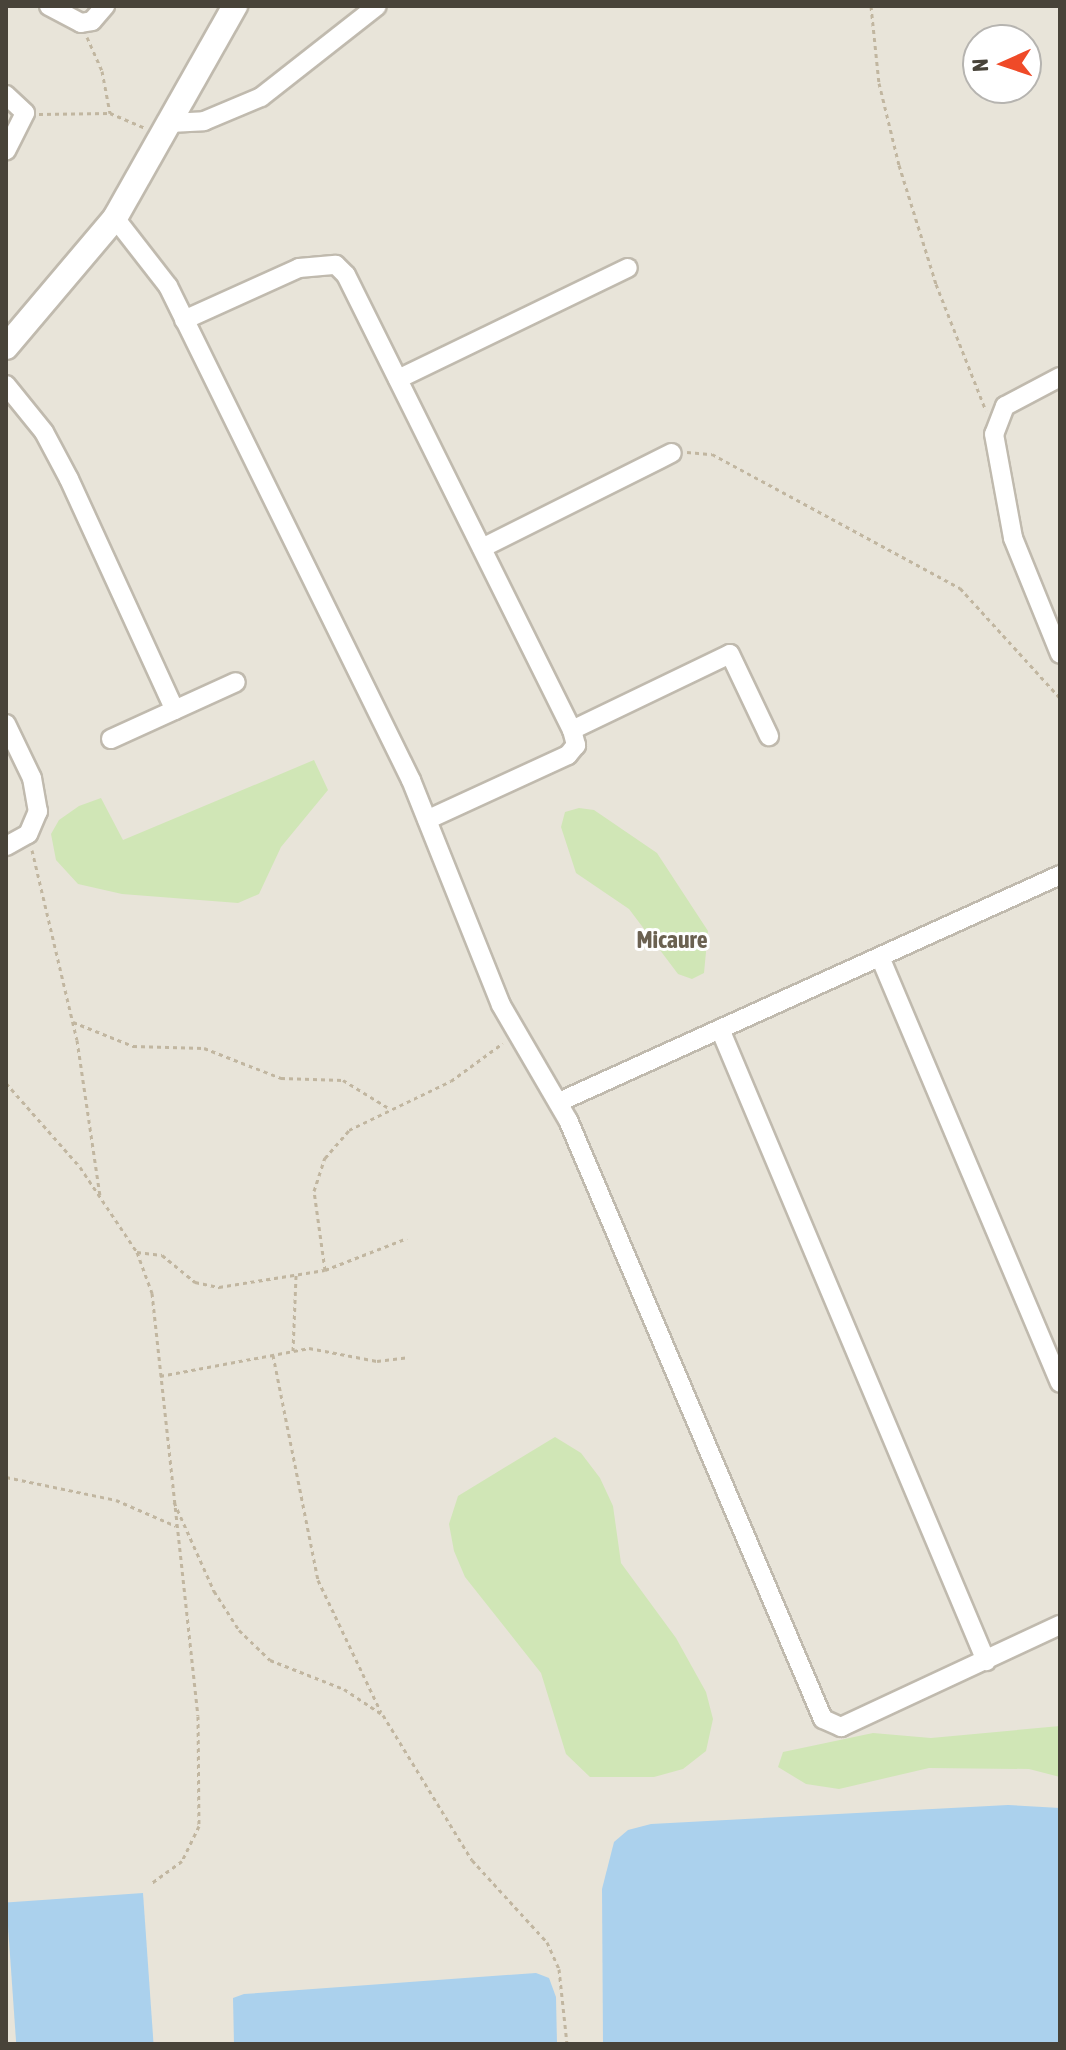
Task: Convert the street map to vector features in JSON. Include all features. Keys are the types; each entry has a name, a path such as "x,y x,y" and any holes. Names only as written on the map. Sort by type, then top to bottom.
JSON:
{"street":[{"path":"49,6 81,23 92,21 105,6"},
{"path":"209,54 222,6"},
{"path":"9,343 115,218 235,6"},
{"path":"167,129 204,121 261,97 377,6"},
{"path":"6,95 25,113 6,151"},
{"path":"115,218 149,256 184,320 427,820 516,1034 559,1102 823,1719 841,1727 1060,1625"},
{"path":"184,320 299,268 336,265 346,275 572,730 576,745 568,755 427,820"},
{"path":"398,379 628,268"},
{"path":"1060,377 1005,406 994,434 1013,538 1060,654"},
{"path":"6,385 26,406 56,456 175,710"},
{"path":"482,548 672,453"},
{"path":"572,730 730,654 769,736"},
{"path":"111,739 236,682"},
{"path":"6,724 38,794 37,822 28,834 6,846"},
{"path":"559,1102 1060,875"},
{"path":"880,957 1060,1383"},
{"path":"720,1029 986,1661"}],"path":[{"path":"871,6 879,83 899,165 936,284 994,434"},
{"path":"81,23 102,71 110,113"},
{"path":"25,113 110,113 167,129"},
{"path":"672,453 712,454 960,588 1060,698"},
{"path":"28,834 73,1022 100,1200"},
{"path":"73,1022 133,1046 204,1048 281,1078 343,1080 388,1108"},
{"path":"325,1270 314,1191 325,1158 349,1130 388,1108 451,1081 516,1034"},
{"path":"6,1083 60,1139 137,1252 152,1293 198,1716 199,1826 182,1861 152,1883"},
{"path":"137,1252 162,1255 195,1282 219,1287 325,1270 407,1238"},
{"path":"293,1351 296,1275"},
{"path":"160,1376 309,1348 377,1361 408,1357"},
{"path":"273,1355 318,1580 383,1715 472,1860 547,1942 559,1969 567,2044"},
{"path":"6,1477 116,1500 176,1526"},
{"path":"173,1499 214,1591 239,1630 270,1660 344,1689 383,1715"}],"shaded area":[{"path":"6,6 1060,6 1060,2044 6,2044"}],"green space":[{"path":"314,760 328,790 281,847 259,894 238,903 122,894 78,884 56,860 51,834 59,820 79,806 101,798 123,840"},
{"path":"579,808 594,810 657,853 708,931 704,973 692,979 678,974 629,909 576,873 561,827 565,812"},
{"path":"555,1437 581,1453 600,1478 613,1506 621,1563 676,1638 706,1692 713,1719 706,1751 683,1769 654,1777 590,1777 566,1754 541,1673 465,1577 454,1551 449,1524 458,1496"},
{"path":"1060,1726 1060,1777 1029,1769 929,1768 839,1789 806,1784 778,1767 783,1752 873,1733 931,1738"}],"water":[{"path":"1008,1805 1060,1808 1060,2044 603,2044 602,1889 614,1842 628,1830 651,1824"},
{"path":"143,1893 154,2044 16,2044 6,1903"},
{"path":"536,1973 549,1978 556,1997 557,2044 234,2044 233,1998 244,1994"}],"district":[{"name":"Micaure","path":"672,940"}]}
